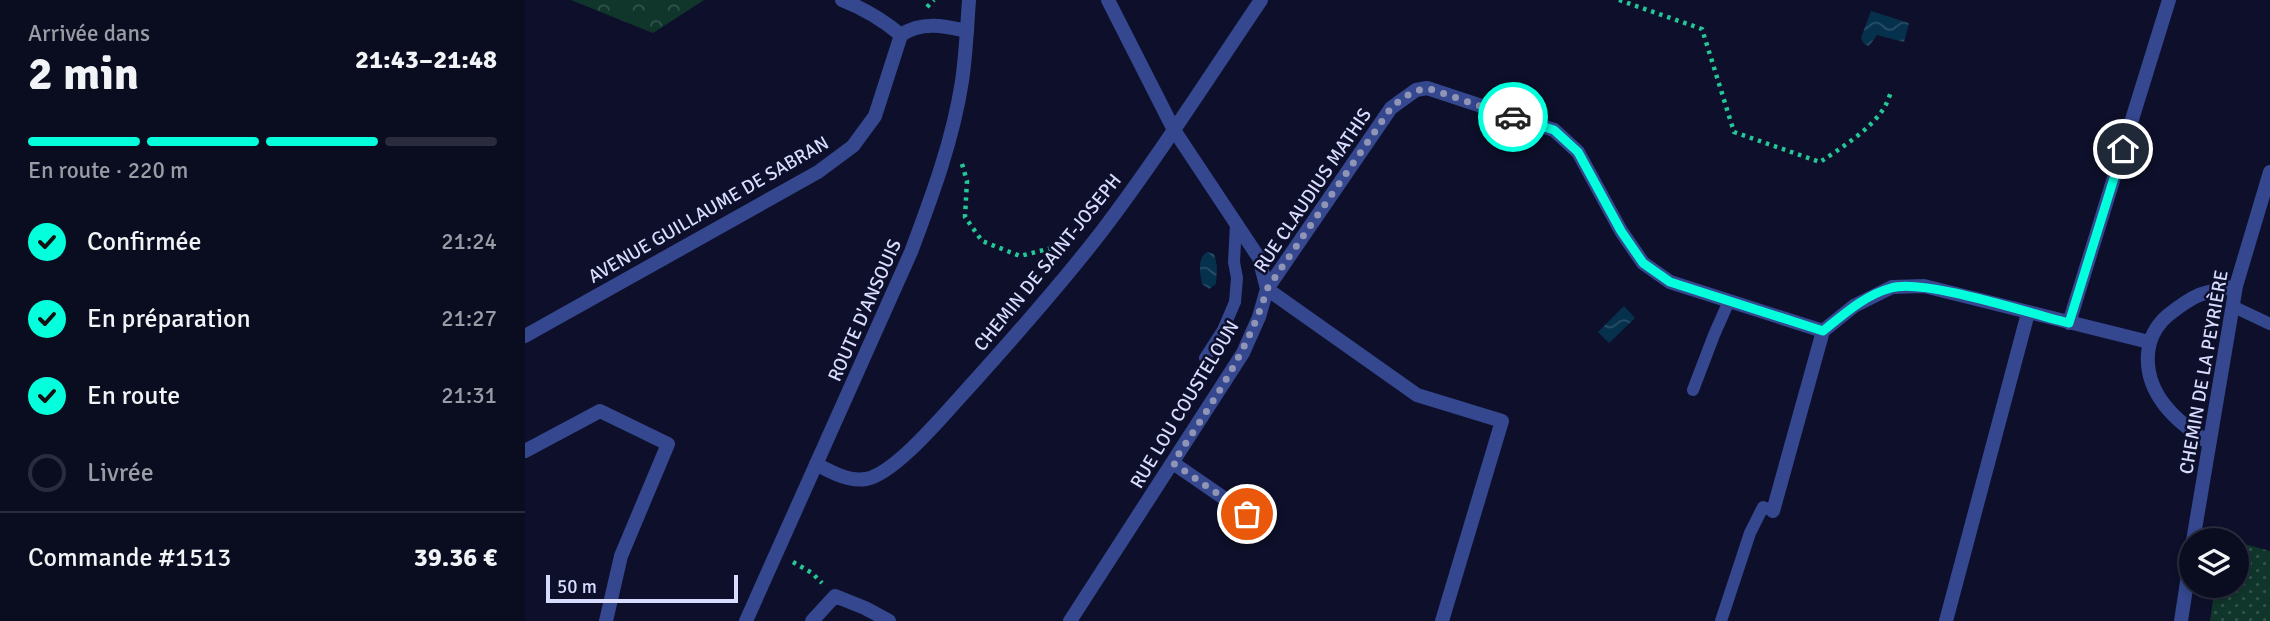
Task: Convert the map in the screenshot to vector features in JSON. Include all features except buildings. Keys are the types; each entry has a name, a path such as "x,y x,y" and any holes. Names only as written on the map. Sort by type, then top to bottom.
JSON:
{"street":[{"path":"842,0 883,20 901,35 912,28 925,25 967,31"},
{"name":"ROUTE D'ANSOUIS","path":"746,621 911,252 932,195 962,80 968,0"},
{"path":"1108,0 1174,130 1259,258 1267,289 1417,395 1502,421 1442,621"},
{"name":"CHEMIN DE SAINT-JOSEPH","path":"816,464 847,478 866,479 881,473 923,438 1101,232 1174,130 1261,0"},
{"path":"2069,323 2169,0"},
{"name":"AVENUE GUILLAUME DE SABRAN","path":"525,336 818,172 853,146 875,116 901,35"},
{"name":"RUE CLAUDIUS MATHIS","path":"1267,289 1391,108 1416,90 1427,88 1554,130 1578,152 1621,231 1643,263 1670,282 1823,331"},
{"name":"CHEMIN DE LA PEYRIÈRE","path":"2195,528 2236,286 2270,172"},
{"path":"1773,511 1823,331 1854,306 1892,287 1924,286 2149,342"},
{"path":"2209,443 2185,427 2165,408 2154,389 2147,367 2149,342 2160,323 2180,305 2197,296 2236,286"},
{"name":"RUE LOU COUSTELOUN","path":"1070,621 1243,353 1259,317 1267,289"},
{"path":"1946,621 2028,313"},
{"path":"525,451 600,411 668,444 621,556 605,621"},
{"path":"1173,463 1266,527"},
{"path":"812,621 835,596 889,621"},
{"path":"2181,621 2185,598"}],"lane":[{"path":"1205,358 1223,330 1235,302 1236,223"},
{"path":"1693,390 1729,301"},
{"path":"2232,306 2270,324"},
{"path":"1721,621 1750,533 1763,507 1773,511"}],"path":[{"path":"1619,0 1702,29 1734,132 1820,162 1872,121 1883,110 1892,90"},
{"path":"961,160 967,181 965,217 982,241 1020,256 1067,244"},
{"path":"794,563 812,573"}],"green space":[{"path":"571,0 704,0 653,33"},
{"path":"2249,545 2270,551 2270,621 2210,621 2213,598 2249,598"}],"water":[{"path":"1871,11 1909,23 1904,42 1877,35 1869,46 1864,44 1861,38"},
{"path":"1207,252 1214,254 1217,266 1216,284 1209,289 1202,284 1200,271 1200,262"},
{"path":"1624,306 1635,318 1609,343 1598,332"}],"way so far":[{"path":"1247,514 1173,463 1243,353 1259,317 1267,289 1391,108 1402,99 1416,90 1427,88 1513,117"}],"route":[{"path":"1513,117 1554,130 1578,152 1621,231 1643,263 1656,273 1670,282 1823,331 1854,306 1892,287 1924,286 2069,323 2123,149"}]}
